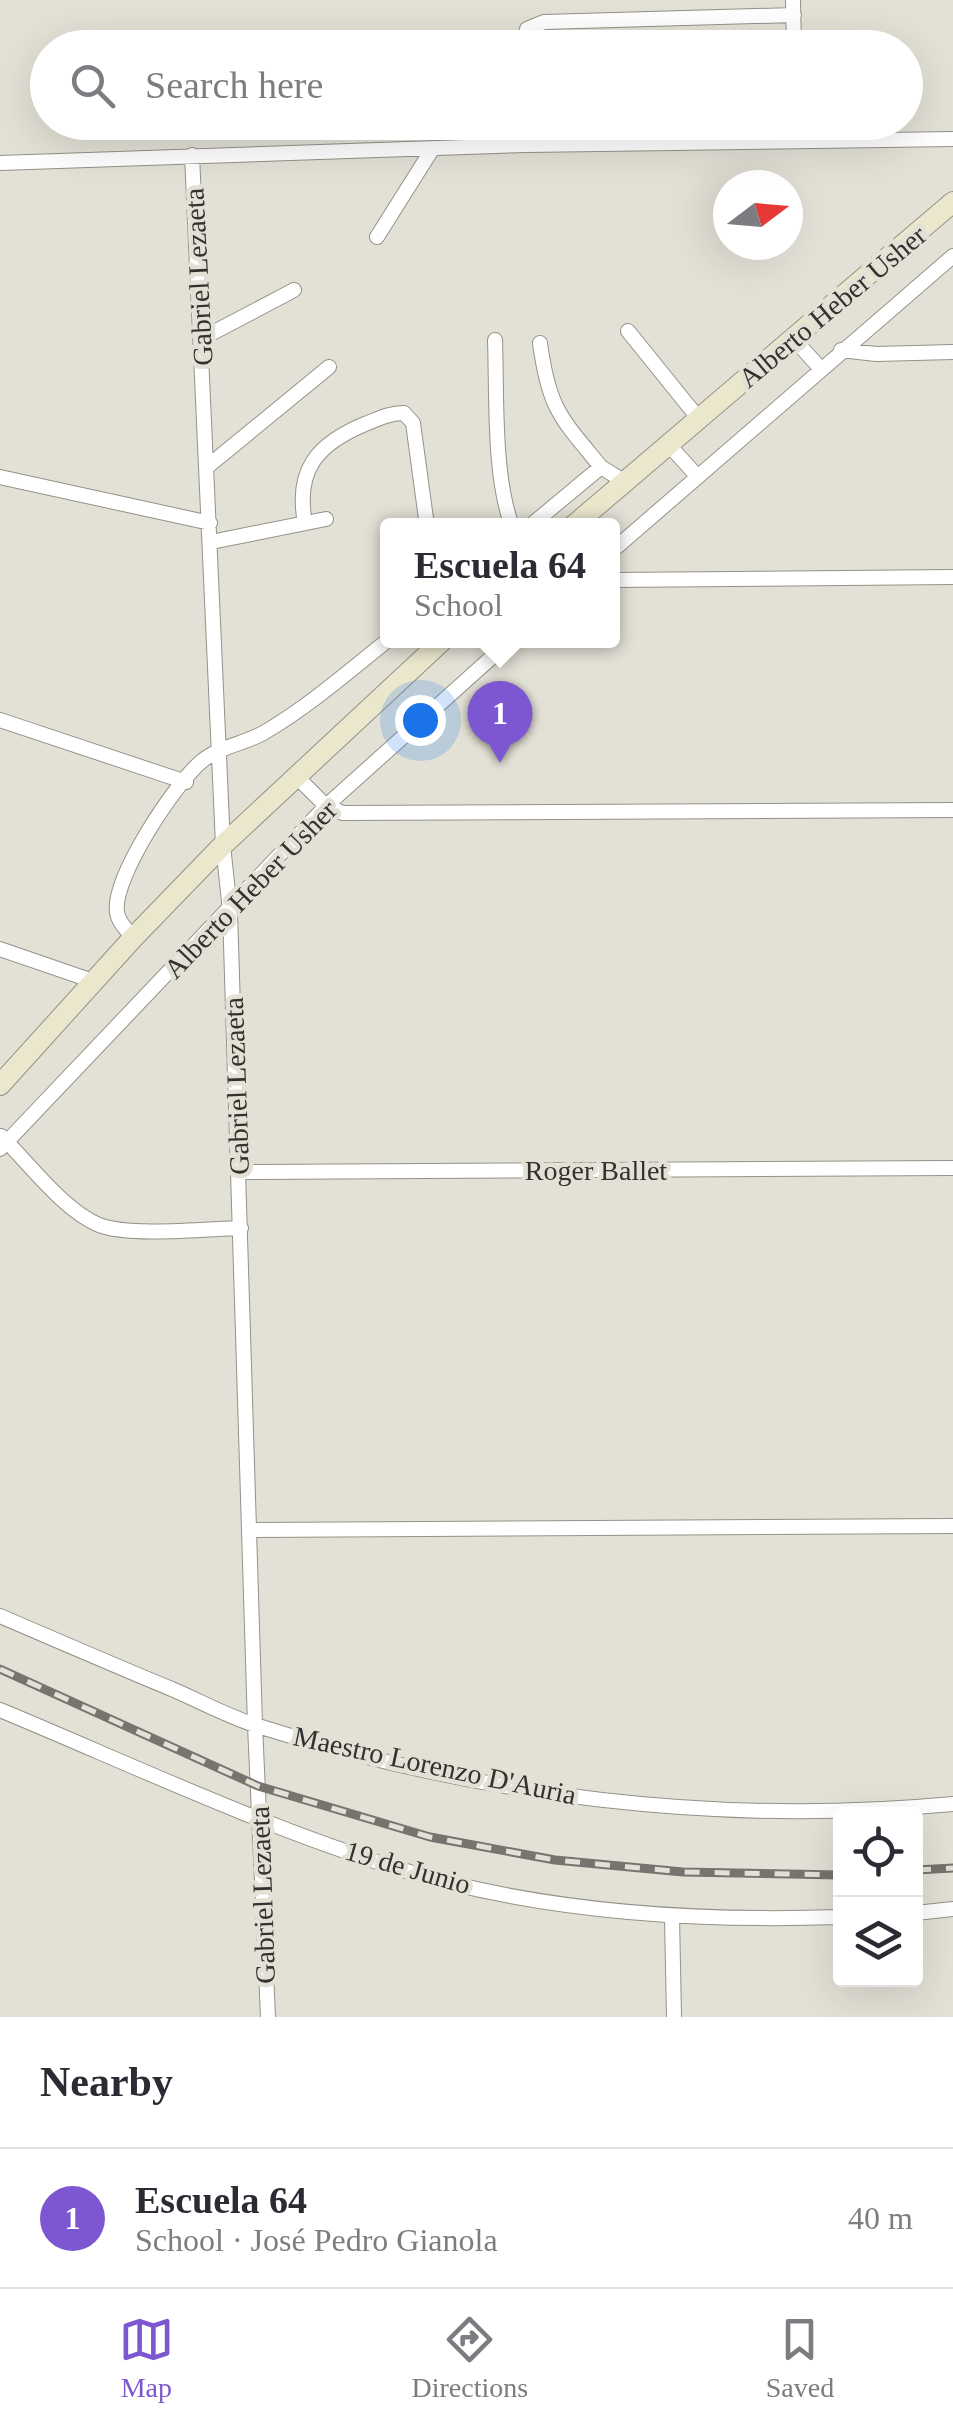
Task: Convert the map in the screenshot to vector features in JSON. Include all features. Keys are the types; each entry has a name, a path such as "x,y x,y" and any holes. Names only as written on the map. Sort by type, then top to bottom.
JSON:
{"street":[{"path":"526,30 544,22 794,8"},
{"path":"923,139 953,139"},
{"path":"526,140 526,144"},
{"path":"0,163 526,144 794,140"},
{"path":"378,237 433,148"},
{"name":"Gabriel Lezaeta","path":"192,155 230,910 268,2017"},
{"name":"Alberto Heber Usher","path":"582,518 953,202"},
{"name":"Alberto Heber Usher","path":"620,543 953,256"},
{"path":"201,339 294,290"},
{"path":"628,331 699,419"},
{"path":"793,338 820,368"},
{"path":"496,340 498,440 509,518"},
{"path":"540,343 546,388 558,414 601,467 625,482"},
{"path":"841,350 876,354 953,352"},
{"path":"207,467 328,367"},
{"path":"305,523 302,488 307,470 318,454 352,429 392,413 404,413 413,423 426,518"},
{"path":"669,444 697,476"},
{"path":"540,518 601,467"},
{"path":"0,477 210,523"},
{"path":"211,542 326,518"},
{"path":"620,580 953,577"},
{"path":"132,938 117,917 116,903 125,875 142,838 195,768 219,750 244,743 293,715 380,646"},
{"name":"Alberto Heber Usher","path":"0,1085 132,938 224,844 434,648"},
{"name":"Alberto Heber Usher","path":"2,1142 230,910 326,806 502,648"},
{"path":"0,720 186,782"},
{"path":"295,774 326,806 343,813 953,810"},
{"path":"0,949 93,981"},
{"path":"2,1142 95,1224 128,1230 241,1228"},
{"name":"Roger Ballet","path":"238,1172 953,1168"},
{"path":"251,1530 953,1526"},
{"name":"Maestro Lorenzo D'Auria","path":"0,1616 255,1725 514,1788 665,1807 827,1812 953,1804"},
{"name":"19 de Junio","path":"0,1710 260,1818 395,1868 449,1882 672,1917 833,1917"},
{"path":"923,1912 953,1910"},
{"path":"672,1917 674,2017"}],"railway":[{"path":"0,1669 258,1786 430,1837 555,1860 683,1872 833,1875"},
{"path":"923,1870 953,1868"}],"place":[{"name":"Escuela 64","path":"500,763"}]}
